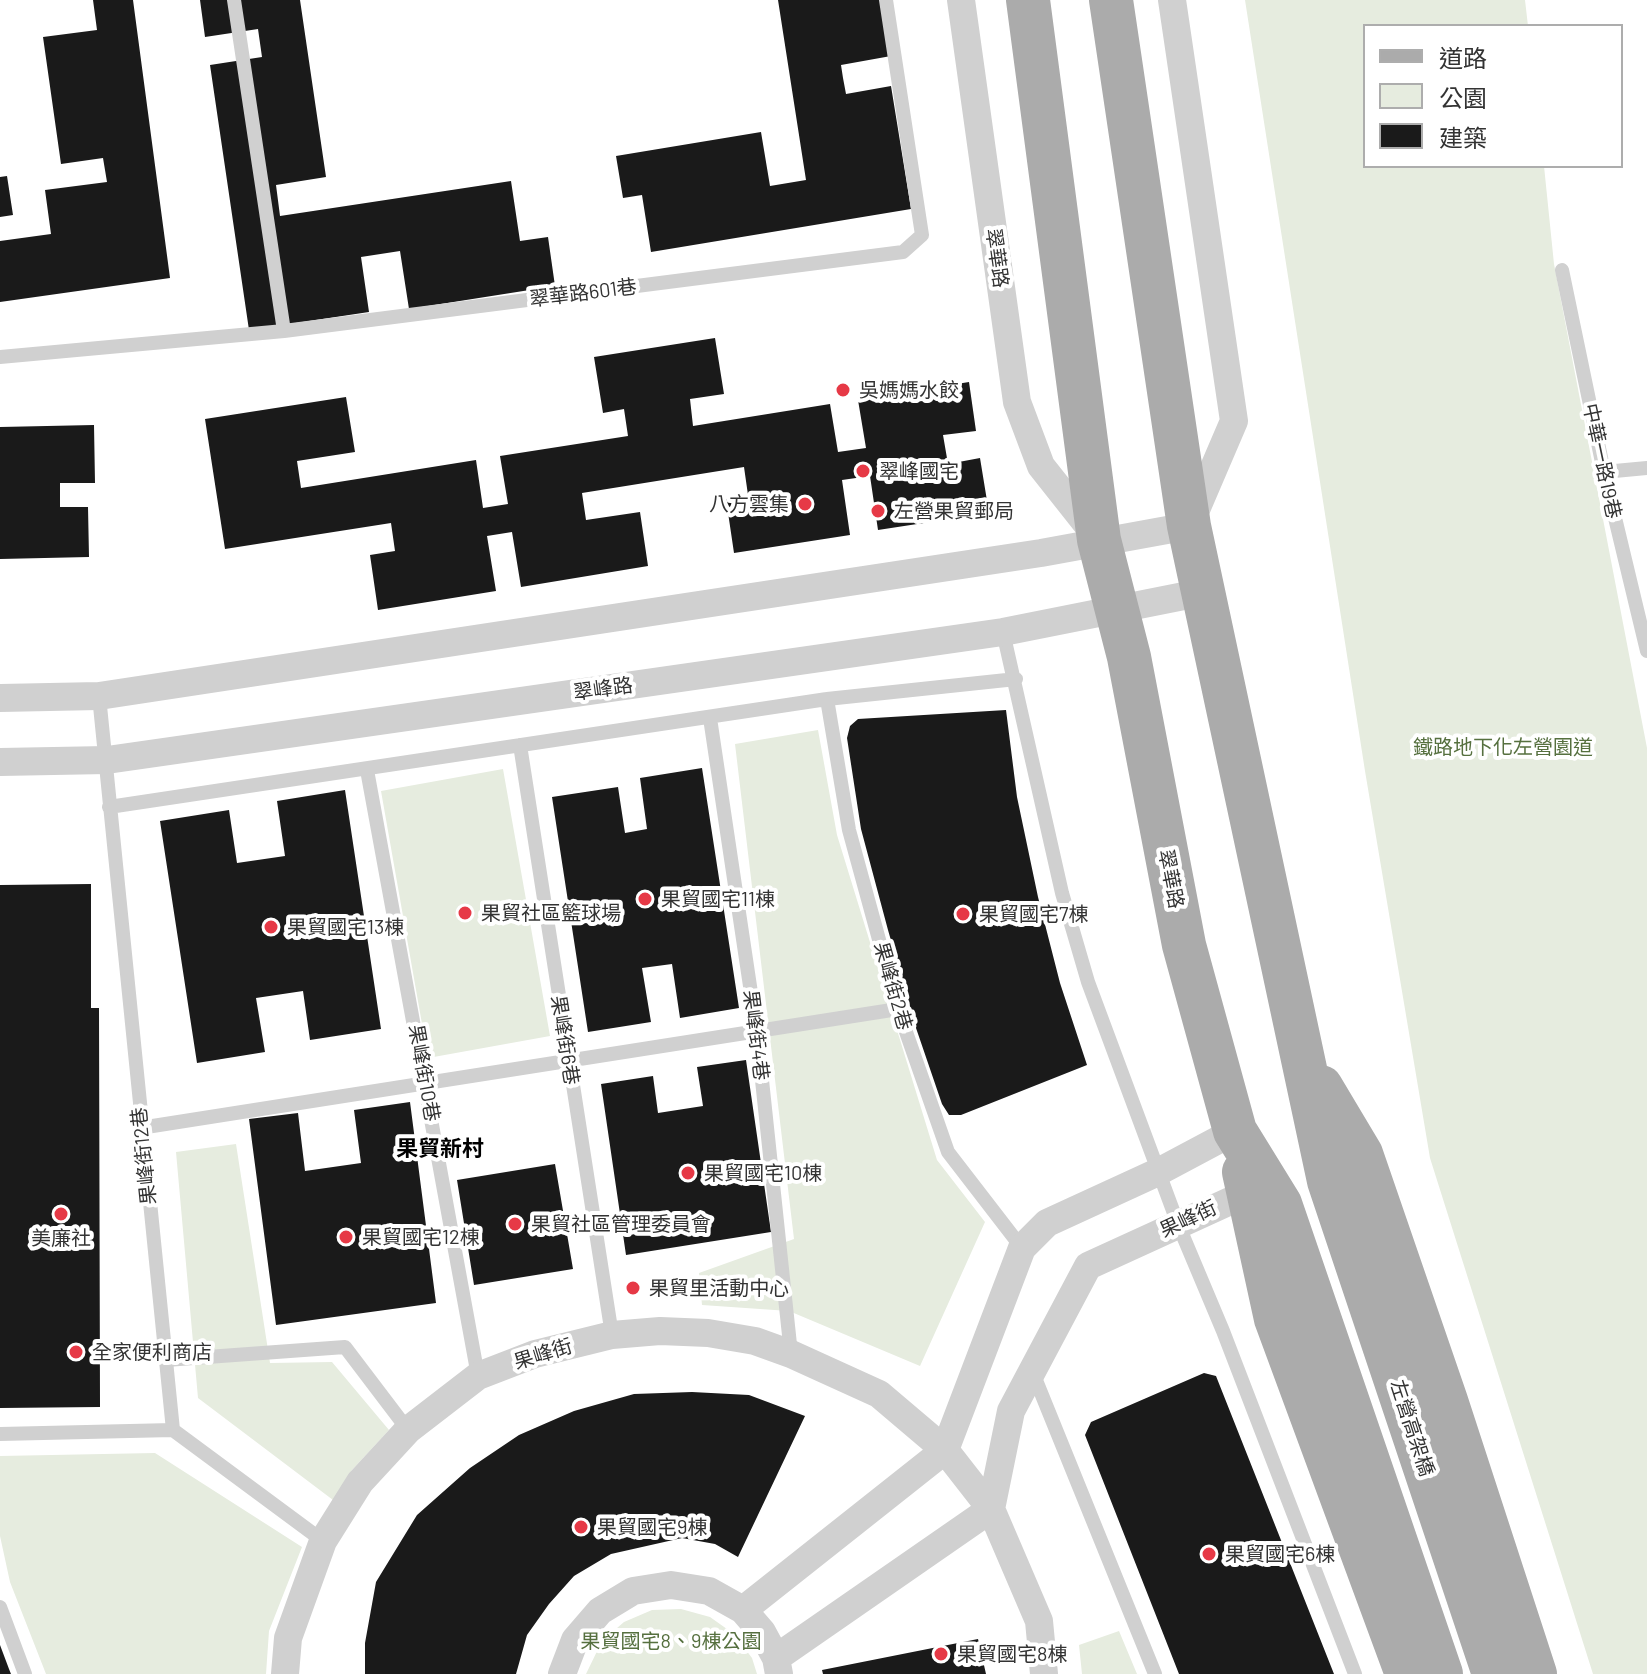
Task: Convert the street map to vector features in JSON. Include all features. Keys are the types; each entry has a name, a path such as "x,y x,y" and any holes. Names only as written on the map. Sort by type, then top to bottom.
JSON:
{"main road":[{"name":"翠華路","path":"1028,0 1099,540 1129,657 1184,945 1235,1131 1265,1193"},
{"path":"1111,0 1189,526 1303,1055 1361,1154 1535,1674"},
{"name":"左營高架橋","path":"1303,1055 1329,1181 1494,1674"},
{"path":"1265,1193 1276,1319 1407,1674"},
{"path":"1265,1193 1441,1674"}],"street":[{"name":"翠華路","path":"961,0 1017,402 1041,466 1099,540"},
{"path":"0,698 99,696 1041,553 1189,526 1234,421 1172,0"},
{"name":"翠峰路","path":"0,762 107,760 1003,632 1204,592"},
{"path":"743,1610 945,1450 1022,1248 1047,1223 1158,1172 1235,1131"},
{"name":"果峰街","path":"991,1509 1011,1411 1088,1266 1178,1224 1265,1193"},
{"name":"果峰街","path":"285,1674 288,1638 323,1541 360,1482 408,1430 478,1376 535,1354 612,1335 660,1331 708,1333 755,1341 791,1354 879,1394 945,1450 991,1509 1039,1621 1044,1674"},
{"path":"562,1674 575,1640 600,1611 633,1591 671,1585 709,1591 743,1610 762,1632 777,1666 991,1509"}],"lane":[{"path":"234,0 284,331"},
{"name":"翠華路601巷","path":"0,357 284,331 903,252 922,235 886,0"},
{"name":"中華一路19巷","path":"1562,270 1604,472 1647,651"},
{"path":"1604,472 1647,468"},
{"path":"1003,632 1062,893 1088,982 1178,1224 1223,1331 1355,1674"},
{"path":"109,807 827,699 1016,679"},
{"name":"果峰街12巷","path":"99,696 140,1128 173,1430"},
{"name":"果峰街2巷","path":"827,699 849,830 898,1009 948,1152 1022,1248"},
{"name":"果峰街4巷","path":"710,718 757,1033 791,1354"},
{"name":"果峰街6巷","path":"520,745 612,1335"},
{"name":"果峰街10巷","path":"367,770 478,1376"},
{"path":"140,1128 898,1009"},
{"path":"166,1360 345,1347 408,1430"},
{"path":"1033,1373 1155,1674"},
{"path":"0,1434 173,1430 323,1541"},
{"path":"0,1607 25,1674"}],"green space":[{"name":"鐵路地下化左營園道","path":"1245,0 1525,0 1528,24 1363,24 1363,168 1544,168 1554,264 1647,748 1647,1674 1593,1674 1430,1158 1365,771"},
{"path":"818,730 837,835 937,1160 985,1222 920,1366 789,1311 702,1305 699,1273 794,1239 735,744"},
{"name":"果貿社區籃球場","path":"503,769 550,1036 428,1058 381,791"},
{"path":"236,1144 270,1363 332,1362 389,1430 352,1470 333,1500 198,1398 176,1152"},
{"path":"155,1453 302,1547 269,1631 266,1674 46,1674 10,1582 0,1536 0,1456"},
{"name":"果貿國宅8、9棟公園","path":"681,1609 710,1617 734,1634 752,1658 757,1674 586,1674 602,1641 624,1622 652,1610"},
{"path":"1119,1631 1137,1674 1082,1674 1079,1645"}],"building":[{"path":"93,0 133,0 170,278 0,302 0,241 51,234 45,190 107,182 103,158 61,164 43,37 97,30"},
{"path":"200,0 300,0 326,177 276,185 280,216 511,181 520,241 548,237 555,286 409,309 400,251 361,257 369,312 249,330 210,65 262,57 258,29 205,37"},
{"path":"778,0 882,0 891,56 841,65 846,94 891,86 911,209 651,252 642,195 623,198 616,156 761,132 770,186 806,180"},
{"path":"7,176 13,215 0,217 0,177"},
{"name":"翠峰國宅","path":"715,338 724,394 690,399 693,426 830,404 838,452 866,448 858,400 969,382 976,431 943,435 948,464 980,458 989,513 878,530 870,476 842,480 850,535 734,553 726,499 748,495 744,467 582,493 586,520 640,512 648,566 521,587 512,532 487,536 496,591 378,610 370,555 395,551 391,523 225,549 205,419 346,397 355,452 297,461 301,488 476,460 483,508 508,504 500,456 628,436 624,409 603,413 594,357"},
{"path":"94,425 95,483 60,483 60,507 88,507 89,557 0,559 0,427"},
{"name":"果貿國宅7棟","path":"1006,710 1017,797 1038,897 1060,983 1087,1065 961,1115 949,1115 942,1104 916,1028 888,930 861,829 847,738 850,726 858,719"},
{"name":"果貿國宅11棟","path":"702,768 739,1008 680,1018 672,964 642,968 651,1022 588,1032 552,797 618,787 625,833 647,829 640,778"},
{"name":"果貿國宅13棟","path":"345,790 381,1029 310,1040 303,991 256,998 265,1052 197,1063 160,821 229,810 237,863 285,856 277,801"},
{"path":"91,884 91,1008 99,1008 100,1407 0,1408 0,885"},
{"name":"果貿國宅10棟","path":"746,1060 771,1232 626,1255 601,1084 653,1076 658,1113 703,1106 697,1067"},
{"name":"果貿國宅12棟","path":"410,1102 436,1303 276,1325 249,1119 298,1113 305,1171 361,1163 354,1110"},
{"name":"果貿社區管理委員會","path":"555,1164 573,1269 474,1285 457,1180"},
{"name":"果貿國宅6棟","path":"1204,1373 1216,1376 1334,1674 1179,1674 1085,1435 1091,1422"},
{"name":"果貿國宅9棟","path":"692,1392 749,1395 805,1416 738,1557 715,1544 682,1538 611,1554 574,1576 549,1604 527,1635 516,1674 365,1674 365,1643 376,1582 417,1515 470,1468 519,1435 574,1411 634,1394"},
{"name":"果貿國宅8棟","path":"978,1639 986,1674 823,1674 822,1670"},
{"path":"0,1645 9,1669 11,1674 0,1674"}],"place":[{"name":"吳媽媽水餃","path":"843,390"},
{"name":"翠峰國宅","path":"863,471"},
{"name":"八方雲集","path":"805,504"},
{"name":"左營果貿郵局","path":"878,511"},
{"name":"果貿國宅11棟","path":"645,899"},
{"name":"果貿社區籃球場","path":"465,913"},
{"name":"果貿國宅7棟","path":"963,914"},
{"name":"果貿國宅13棟","path":"271,927"},
{"name":"果貿國宅10棟","path":"688,1173"},
{"name":"美廉社","path":"61,1214"},
{"name":"果貿社區管理委員會","path":"515,1224"},
{"name":"果貿國宅12棟","path":"346,1237"},
{"name":"果貿里活動中心","path":"633,1288"},
{"name":"全家便利商店","path":"76,1352"},
{"name":"果貿國宅9棟","path":"581,1527"},
{"name":"果貿國宅6棟","path":"1209,1554"},
{"name":"果貿國宅8棟","path":"941,1654"}],"district":[{"name":"果貿新村","path":"440,1149"}]}
